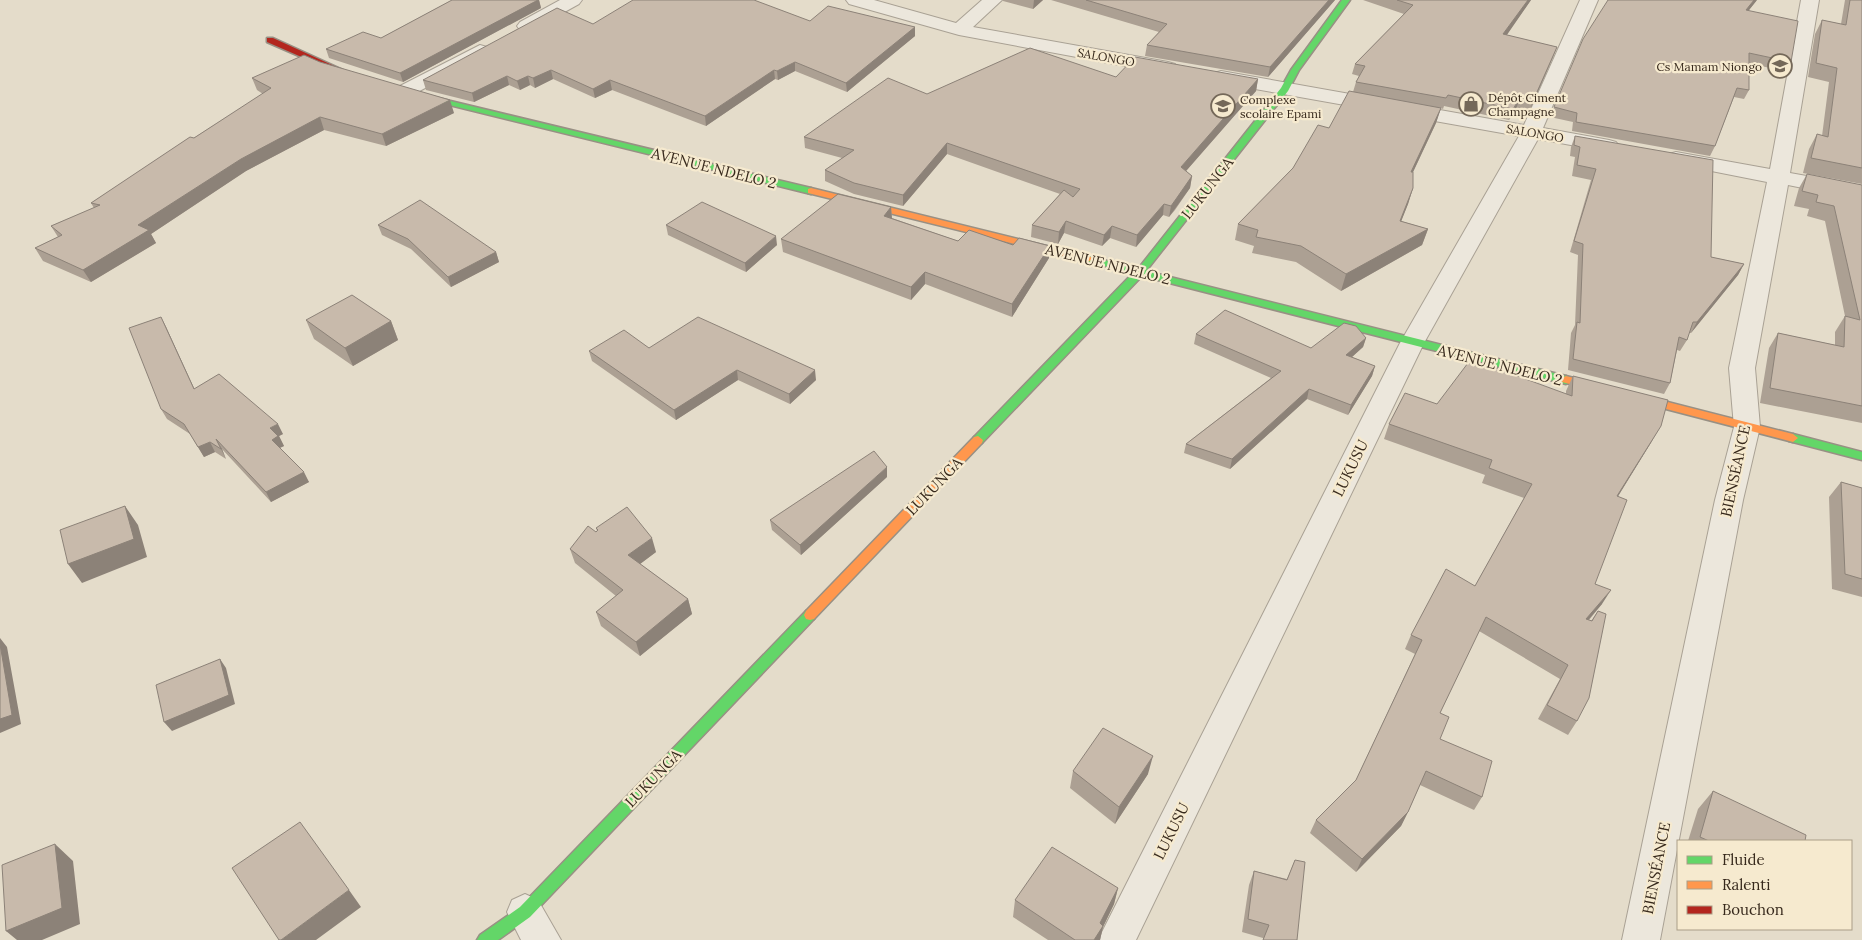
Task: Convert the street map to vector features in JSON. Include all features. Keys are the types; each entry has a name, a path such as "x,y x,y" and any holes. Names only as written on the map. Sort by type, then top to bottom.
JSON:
{"street":[{"path":"401,89 503,39 573,0"},
{"name":"SALONGO","path":"855,0 958,30 1626,149"},
{"path":"958,30 993,0"},
{"name":"LUKUNGA","path":"485,940 534,926 1140,272 1285,89 1294,70 1346,0"},
{"name":"LUKUSU","path":"1117,940 1412,342 1531,133 1589,0"},
{"name":"BIENSÉANCE","path":"1641,940 1729,500 1747,427 1742,368 1780,176 1810,0"},
{"path":"270,40 332,68 350,73"},
{"name":"AVENUE NDELO 2","path":"401,89 1140,272 1862,456"},
{"path":"1655,154 1780,176 1862,193"}],"building":[{"path":"452,0 538,0 400,73 326,49 363,32 381,38"},
{"path":"633,0 754,0 810,21 828,6 915,27 846,83 795,62 777,71 774,70 705,116 610,80 593,89 551,70 533,78 528,76 517,81 507,76 472,93 423,80 557,8 593,24"},
{"path":"1086,0 1329,0 1270,67 1147,45 1167,24"},
{"path":"1397,0 1528,0 1503,34 1557,47 1533,101 1520,98 1513,109 1448,95 1446,98 1356,82 1365,66 1355,64 1413,5"},
{"path":"1608,0 1754,0 1746,10 1798,21 1791,62 1749,53 1749,90 1737,88 1715,146 1576,122 1577,113 1554,107 1583,39"},
{"path":"1850,0 1862,0 1862,168 1811,158 1817,134 1828,137 1837,68 1816,63 1822,20 1846,25"},
{"path":"1030,48 1116,77 1135,57 1258,79 1181,167 1192,176 1171,206 1164,204 1137,235 1112,226 1104,235 1066,221 1059,232 1032,225 1064,190 1073,197 1080,189 947,143 903,195 854,183 825,170 854,150 804,137 888,78 927,94"},
{"path":"304,55 320,62 450,100 382,134 320,117 241,159 138,225 149,230 83,270 35,248 62,235 51,226 100,205 91,203 190,137 194,138 271,88 252,78"},
{"path":"1349,91 1441,108 1411,172 1413,172 1413,188 1400,221 1428,229 1346,274 1301,246 1256,237 1258,230 1238,224 1293,168 1318,125 1329,128"},
{"path":"1575,136 1713,160 1711,257 1744,264 1697,322 1693,322 1687,340 1679,337 1670,383 1573,359 1577,322 1580,323 1583,244 1574,241 1596,169 1577,165 1580,147 1574,145"},
{"path":"1807,174 1862,185 1862,406 1770,388 1778,333 1844,347 1845,316 1860,320 1834,206 1816,202 1818,195 1802,191"},
{"path":"838,194 891,207 884,216 958,241 969,230 1013,245 1019,238 1050,246 1012,304 925,272 911,287 781,239"},
{"path":"420,200 496,252 448,277 408,239 378,225"},
{"path":"702,202 776,236 745,263 666,225"},
{"path":"352,295 391,321 345,348 306,320"},
{"path":"1225,310 1311,348 1344,323 1356,326 1366,338 1346,355 1375,366 1351,405 1309,389 1232,459 1186,444 1281,371 1196,334"},
{"path":"161,317 194,389 219,374 278,424 270,428 278,436 272,440 304,472 266,492 216,439 221,449 210,442 198,447 184,424 161,409 129,328"},
{"path":"698,317 815,370 789,394 737,370 674,410 589,351 624,330 649,348"},
{"path":"1471,359 1572,396 1573,376 1668,400 1661,426 1617,496 1627,500 1595,584 1611,590 1586,619 1592,621 1598,611 1606,614 1589,698 1577,721 1547,705 1568,665 1486,617 1440,713 1449,717 1440,739 1492,761 1482,797 1426,771 1408,812 1362,859 1316,820 1356,780 1422,640 1411,635 1446,569 1475,586 1532,484 1489,468 1492,460 1389,424 1405,393 1437,404"},
{"path":"874,451 887,467 800,545 770,520"},
{"path":"1841,482 1862,488 1862,579 1845,574"},
{"path":"125,506 134,539 68,564 60,530"},
{"path":"627,507 652,538 628,555 688,599 636,642 596,612 623,590 570,549 588,526 596,532 598,530 596,528"},
{"path":"0,644 12,715 0,719"},
{"path":"220,659 229,695 164,722 156,685"},
{"path":"1103,728 1153,756 1119,807 1073,771"},
{"path":"1713,791 1806,835 1805,840 1707,840 1700,837"},
{"path":"300,822 349,890 279,940 232,868"},
{"path":"55,844 62,908 6,931 2,865"},
{"path":"1052,847 1118,888 1100,923 1103,926 1094,940 1075,940 1015,900"},
{"path":"1295,860 1305,862 1297,940 1263,940 1269,925 1248,919 1254,871 1287,880"}],"traffic: fast":[{"path":"978,440 1140,272 1285,89 1295,70 1346,0"},
{"path":"416,94 811,191"},
{"path":"1088,259 1566,380"},
{"path":"1793,438 1862,456"},
{"path":"485,940 525,912 810,615"}],"traffic: slow":[{"path":"811,191 1088,259"},
{"path":"1566,380 1793,438"},
{"path":"810,615 978,440"}],"traffic: jam":[{"path":"270,40 339,70"}],"place":[{"name":"Cs Mamam Niongo","path":"1780,66"},
{"name":"Dépôt Ciment Champagne","path":"1471,104"},
{"name":"Complexe scolaire Epami","path":"1223,106"}]}
